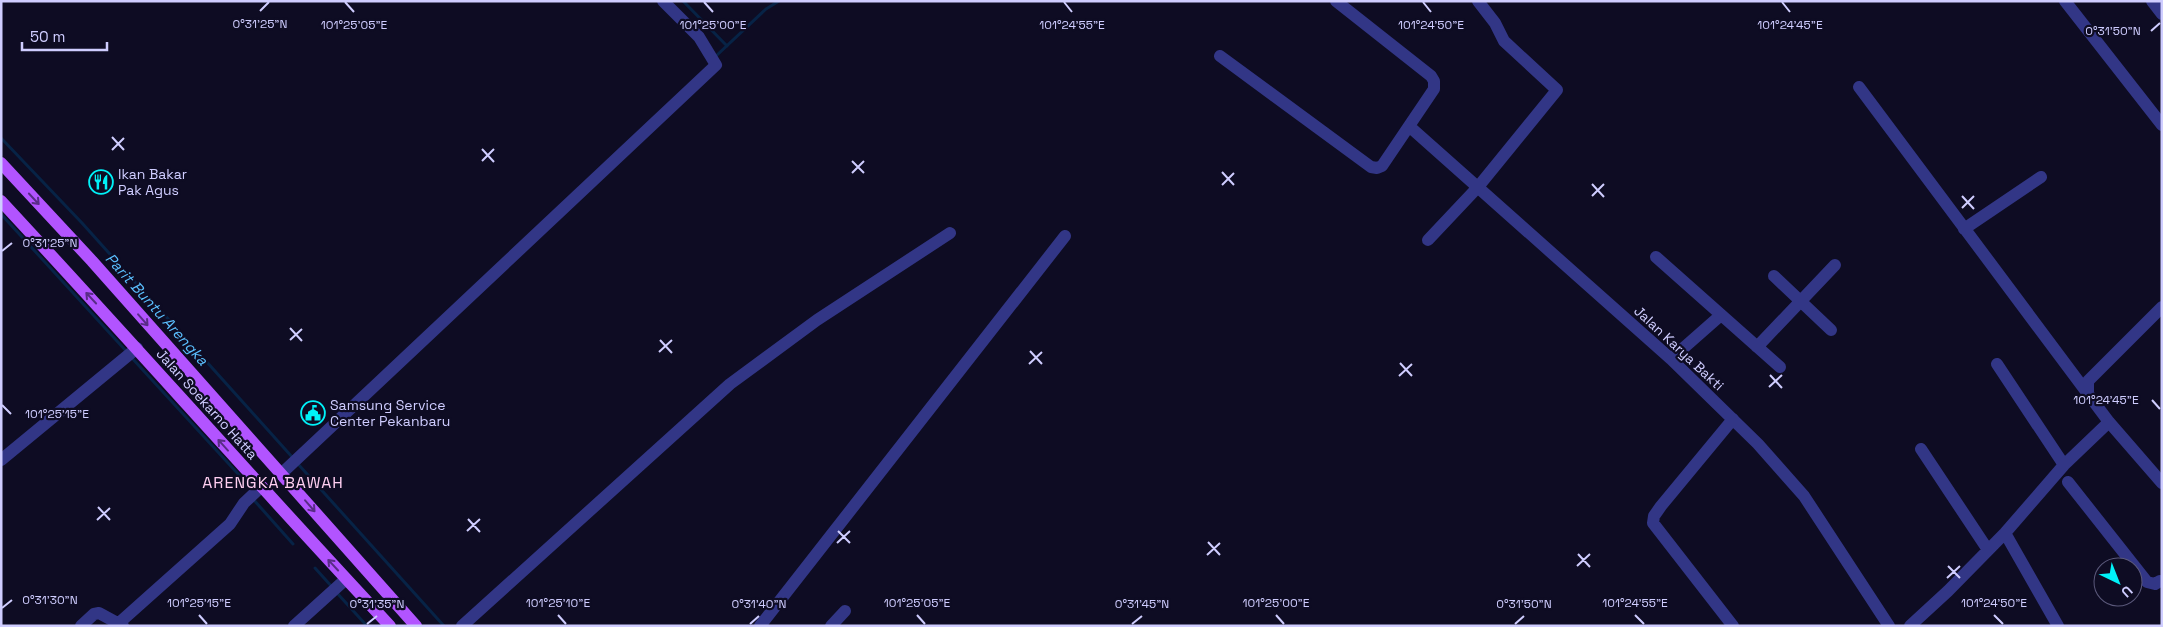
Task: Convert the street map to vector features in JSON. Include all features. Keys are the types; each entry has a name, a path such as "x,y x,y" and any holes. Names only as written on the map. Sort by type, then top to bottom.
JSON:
{"main road":[{"name":"Jalan Soekarno Hatta","path":"1,163 92,260 416,626"},
{"name":"Jalan Soekarno Hatta","path":"1,201 257,491 343,581 390,626"}],"street":[{"path":"281,474 713,60 699,37 664,1"},
{"path":"1220,56 1370,166 1377,168 1382,166 1410,127 1434,88 1434,82 1431,76 1336,1"},
{"path":"1428,240 1478,187 1557,90 1504,41 1495,23 1478,1"},
{"path":"2065,1 2162,125"},
{"path":"2152,1 2162,14"},
{"path":"1859,87 1964,229 2088,388 2109,422 2162,483"},
{"name":"Jalan Karya Bakti","path":"1410,127 1671,359 1758,444 1804,496 1889,626"},
{"path":"1964,229 2041,177"},
{"path":"462,626 730,384 817,320 950,233"},
{"path":"760,626 1065,236"},
{"path":"1656,257 1780,367"},
{"path":"1757,347 1835,265"},
{"path":"1774,276 1831,330"},
{"path":"2088,388 2162,307"},
{"path":"1671,359 1721,314"},
{"path":"1,460 134,351"},
{"path":"1997,364 2064,465"},
{"path":"1733,419 1661,506 1654,516 1653,523 1733,626"},
{"path":"1910,626 1948,591 2005,533 2064,465 2109,422"},
{"path":"1921,449 1988,550"},
{"path":"2068,482 2147,582 2160,582"},
{"path":"81,626 94,614 99,613 121,624 230,524 239,510 257,491"},
{"path":"2005,533 2058,626"},
{"path":"294,626 343,581"},
{"path":"831,626 845,611"}],"waterway":[{"path":"683,1 727,46"},
{"path":"716,56 766,9 779,1"},
{"name":"Parit Buntu Arengka","path":"1,138 82,223 293,458"},
{"name":"Parit Buntu Arengka","path":"1,214 127,352"},
{"name":"Parit Buntu Arengka","path":"131,357 239,475"},
{"name":"Parit Buntu Arengka","path":"298,464 444,626"},
{"name":"Parit Buntu Arengka","path":"253,499 293,544"},
{"name":"Parit Buntu Arengka","path":"315,568 333,588"},
{"name":"Parit Buntu Arengka","path":"337,593 367,626"}],"place":[{"name":"Ikan Bakar Pak Agus","path":"101,182"},
{"name":"Samsung Service Center Pekanbaru","path":"313,413"}],"district":[{"name":"ARENGKA BAWAH","path":"273,482"}]}
